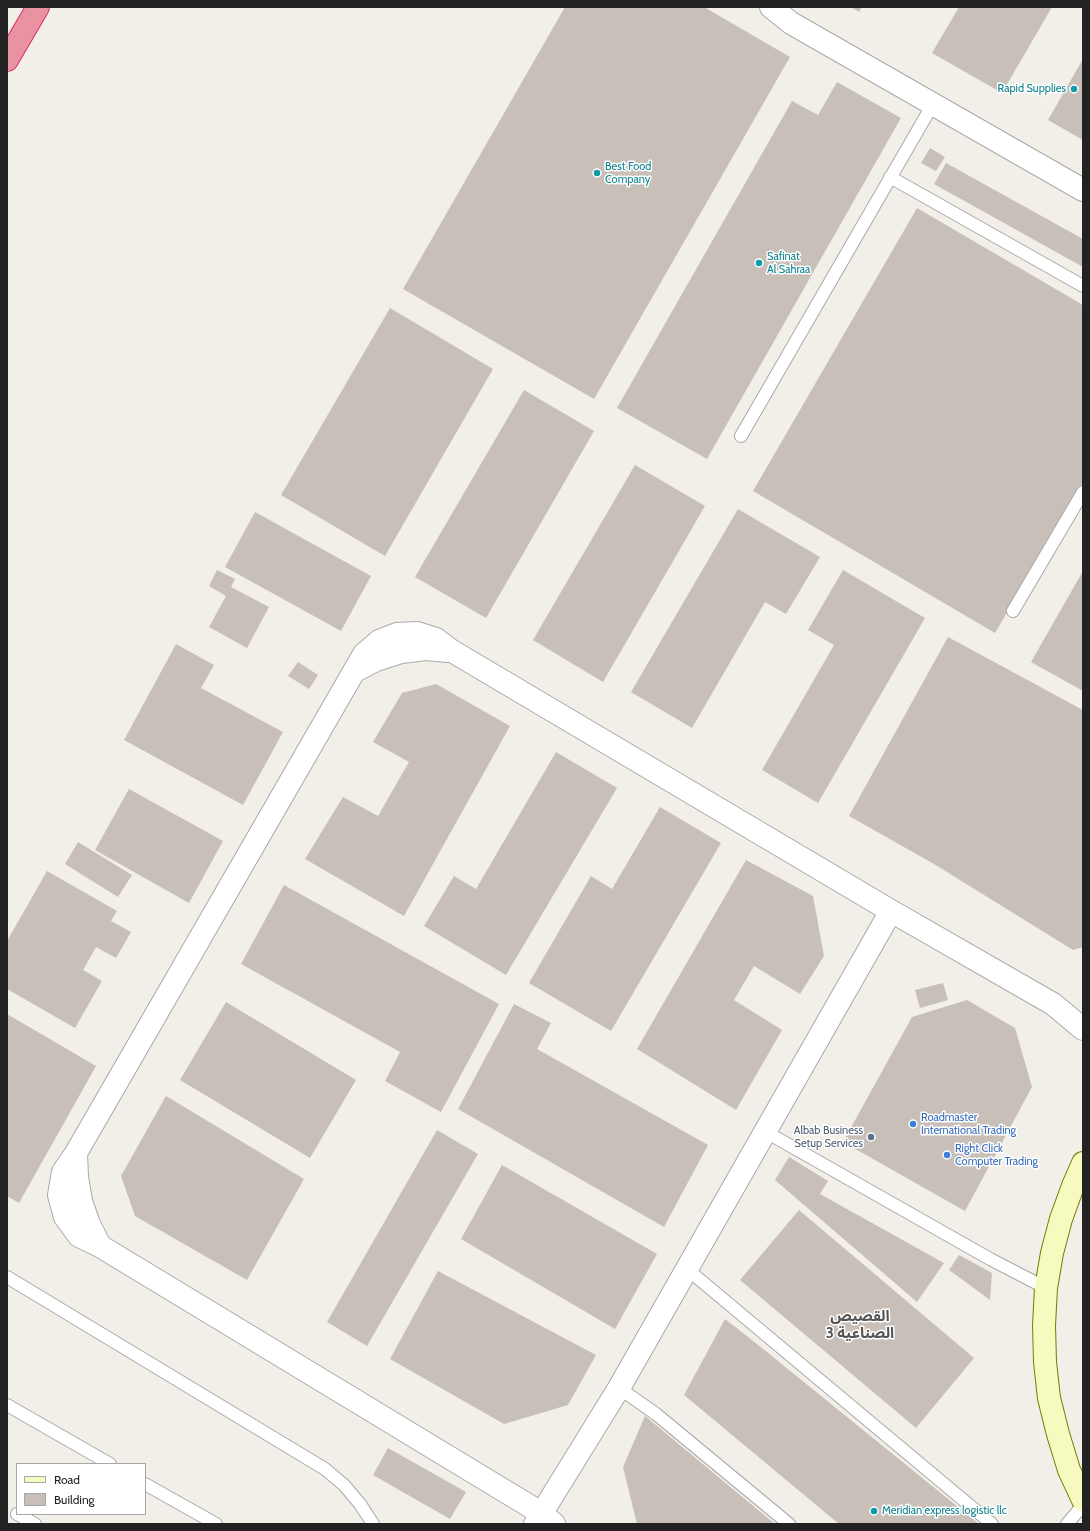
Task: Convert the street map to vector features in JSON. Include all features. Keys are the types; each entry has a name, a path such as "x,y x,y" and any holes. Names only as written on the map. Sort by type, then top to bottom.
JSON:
{"highway":[{"path":"7,60 38,7"}],"main road":[{"path":"1083,1163 1061,1219 1052,1253 1046,1288 1044,1325 1044,1362 1049,1398 1067,1463 1083,1500"}],"street":[{"path":"771,7 788,15 933,104 1083,190"},
{"path":"891,911 543,1520 100,1246 89,1224 81,1201 77,1178 76,1153 354,671 376,660 401,652 426,649 452,651 891,911 1053,1004 1083,1029"},
{"path":"1053,1004 1083,1011"}],"lane":[{"path":"740,436 933,104"},
{"path":"890,177 1083,286"},
{"path":"1013,611 1083,492"},
{"path":"766,1132 990,1259 1046,1288"},
{"path":"687,1269 992,1524"},
{"path":"7,1277 325,1469 344,1485 360,1504 373,1524"},
{"path":"619,1388 656,1414 789,1524"},
{"path":"7,1405 108,1463"},
{"path":"146,1485 216,1524"},
{"path":"1067,1524 1083,1505"},
{"path":"7,1508 16,1513"},
{"path":"19,1515 35,1524"}],"building":[{"name":"Best Food Company","path":"565,7 704,7 790,57 594,399 403,289"},
{"path":"851,7 862,7 859,12"},
{"path":"959,7 1052,7 1002,93 932,53"},
{"name":"Rapid Supplies","path":"1083,59 1083,140 1048,120"},
{"name":"Safinat Al Sahraa","path":"837,82 901,118 707,459 617,408 792,101 818,115"},
{"path":"930,148 945,157 936,171 921,163"},
{"path":"946,163 1083,239 1083,267 934,184"},
{"path":"917,208 1083,305 1083,482 995,633 753,491"},
{"path":"390,308 493,369 385,556 281,495"},
{"path":"524,390 594,431 486,618 415,577"},
{"path":"635,465 705,506 603,682 533,640"},
{"path":"738,509 820,557 786,614 765,602 692,728 631,692"},
{"path":"255,512 371,576 341,631 225,567"},
{"path":"217,570 235,579 231,587 269,607 247,648 209,627 226,596 209,586"},
{"path":"843,570 925,618 818,803 762,770 834,645 808,630"},
{"path":"1083,571 1083,691 1031,662"},
{"path":"948,637 1083,710 1083,947 1073,950 934,864 849,816"},
{"path":"176,644 214,665 201,688 283,732 243,805 124,740"},
{"path":"298,662 318,675 309,689 288,676"},
{"path":"436,684 510,726 404,916 305,859 343,797 378,816 409,762 373,742 402,693"},
{"path":"556,752 617,788 506,975 424,926 454,876 476,889"},
{"path":"129,789 223,841 189,903 95,850"},
{"path":"660,807 721,843 611,1031 529,983 591,876 612,889"},
{"path":"78,842 132,875 118,897 65,864"},
{"path":"746,860 813,896 824,956 800,994 754,966 734,1000 782,1030 736,1110 637,1049"},
{"path":"47,871 117,911 111,921 131,932 116,958 96,947 83,970 102,981 75,1028 7,989 7,941"},
{"path":"284,885 499,1004 441,1112 385,1081 400,1052 241,964"},
{"path":"943,983 948,1000 920,1008 915,990"},
{"path":"967,1000 1015,1028 1032,1087 965,1211 843,1142 912,1017"},
{"path":"226,1002 356,1080 310,1158 180,1080"},
{"path":"514,1004 551,1023 537,1049 708,1145 664,1227 458,1109"},
{"path":"7,1014 96,1066 19,1203 7,1196"},
{"path":"166,1096 304,1179 247,1280 135,1216 121,1176"},
{"path":"437,1130 478,1154 367,1346 327,1322"},
{"path":"789,1157 828,1181 820,1194 944,1263 917,1302 775,1180"},
{"path":"502,1165 657,1254 615,1329 461,1239"},
{"path":"799,1210 974,1358 916,1428 740,1280"},
{"path":"959,1255 992,1273 990,1300 949,1270"},
{"path":"438,1271 596,1355 568,1405 504,1424 390,1359"},
{"path":"725,1319 979,1524 839,1524 684,1395"},
{"path":"645,1416 775,1524 637,1524 623,1467"},
{"path":"388,1448 466,1492 450,1519 373,1475"}],"place":[{"name":"Rapid Supplies","path":"1074,89"},
{"name":"Best Food Company","path":"597,173"},
{"name":"Safinat Al Sahraa","path":"759,263"},
{"name":"Roadmaster International Trading","path":"913,1124"},
{"name":"Albab Business Setup Services","path":"871,1137"},
{"name":"Right Click Computer Trading","path":"947,1155"},
{"name":"Meridian express logistic llc","path":"874,1511"}],"district":[{"name":"القصيص الصناعية 3","path":"860,1326"}]}
